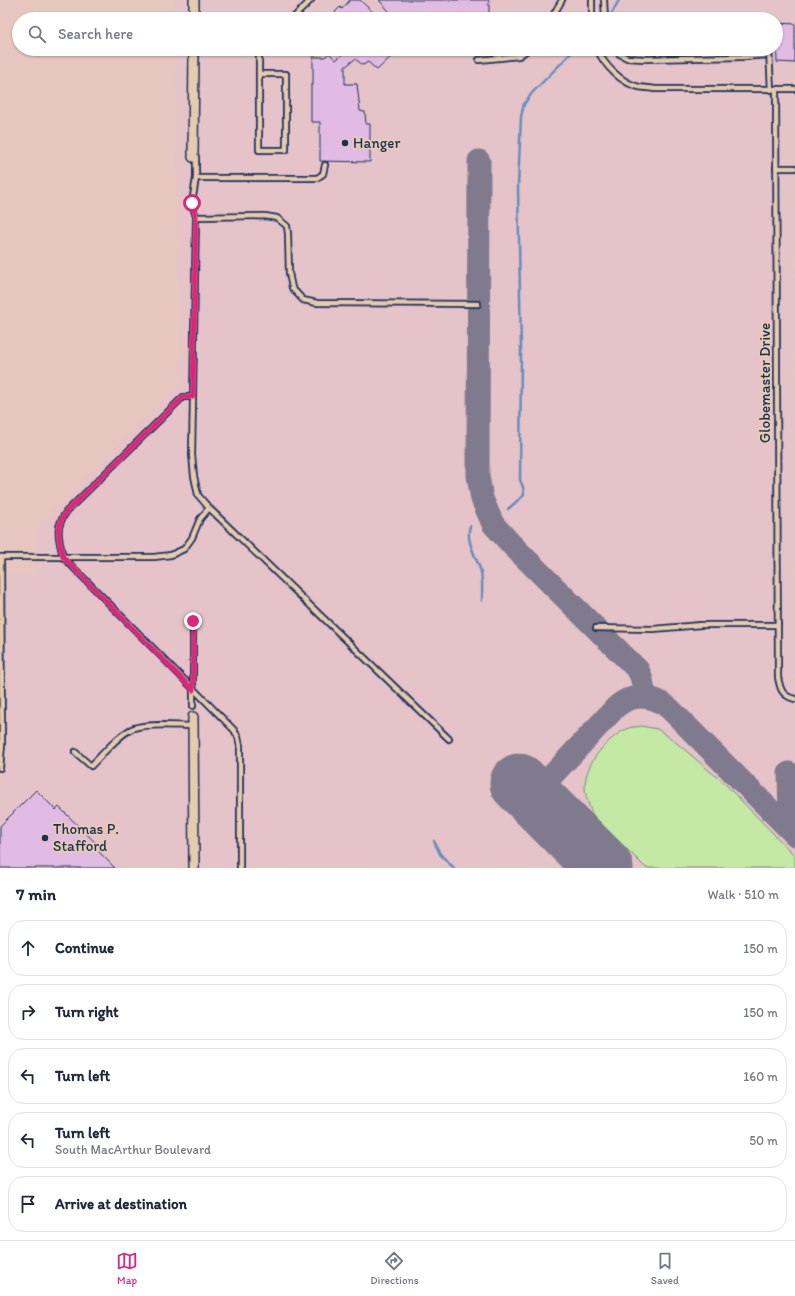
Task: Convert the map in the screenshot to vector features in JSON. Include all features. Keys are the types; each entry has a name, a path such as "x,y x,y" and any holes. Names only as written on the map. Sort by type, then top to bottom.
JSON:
{"street":[{"path":"194,0 194,12"},
{"path":"194,56 194,157"},
{"path":"193,721 194,868"}],"lane":[{"path":"299,12 311,0"},
{"path":"555,12 562,0"},
{"path":"592,0 592,12"},
{"path":"604,0 605,12"},
{"path":"259,56 259,74 259,150 286,150 286,74 259,74"},
{"path":"479,60 519,56"},
{"path":"600,56 609,69 624,80 638,87 655,89 795,89"},
{"path":"622,56 627,58 756,56"},
{"name":"Globemaster Drive","path":"769,56 774,90 776,168 778,677 779,687 784,694 788,698 795,699"},
{"path":"194,157 196,178 192,203 196,217 192,455 198,495 208,508 449,739"},
{"path":"196,178 317,178 323,174 325,164"},
{"path":"776,168 795,168"},
{"path":"196,217 265,216 277,218 287,226 289,273 292,288 303,300 317,303 478,304"},
{"path":"193,397 183,397 67,511 60,520 58,530 63,557 234,730 238,737 240,746 240,868"},
{"path":"0,768 2,745 0,557 154,557 171,555 184,549 192,538 200,519 208,508"},
{"path":"193,621 193,706"},
{"path":"596,628 653,629 701,625 778,625"},
{"path":"75,752 91,766 127,731 135,727 193,721"}],"shaded area":[{"path":"175,0 795,0 795,868 0,868 0,575 36,575 36,528 181,384 175,56 783,56 783,12 175,12"}],"green space":[{"path":"641,726 657,729 672,739 725,784 795,856 795,868 646,868 593,815 585,785 589,768 598,752 611,739 626,729"}],"building":[{"path":"350,0 360,0 373,12 335,12 340,7 342,9"},
{"path":"379,0 489,0 489,12 390,12"},
{"path":"783,23 795,24 795,63 777,62 777,56 783,56"},
{"path":"332,56 336,60 340,56 392,56 377,70 368,62 363,65 355,59 345,67 345,84 357,84 360,111 365,112 366,124 370,124 370,162 320,161 320,122 311,122 313,57"},
{"name":"Thomas P. Stafford","path":"36,790 56,810 59,807 102,849 99,852 115,868 0,868 0,826"}],"waterway":[{"path":"613,12 619,0"},
{"path":"508,509 524,495 520,480 521,350 518,186 521,117 524,104 532,93 568,56"},
{"path":"470,526 470,543 482,576 482,601"},
{"path":"434,841 440,854 454,868"}],"taxiway":[{"path":"479,161 478,476 482,499 493,524 512,545 638,670 643,683 644,697"},
{"path":"533,796 616,707 623,702 636,697 650,698 664,704 670,709 795,835"},
{"path":"789,773 790,821 795,834"}],"runway":[{"path":"519,783 604,868"}],"place":[{"name":"Hanger","path":"345,143"},
{"name":"Thomas P. Stafford","path":"45,838"}],"route":[{"path":"192,203 196,217 193,397 183,397 67,511 60,520 58,530 63,557 193,690 193,621"}]}
